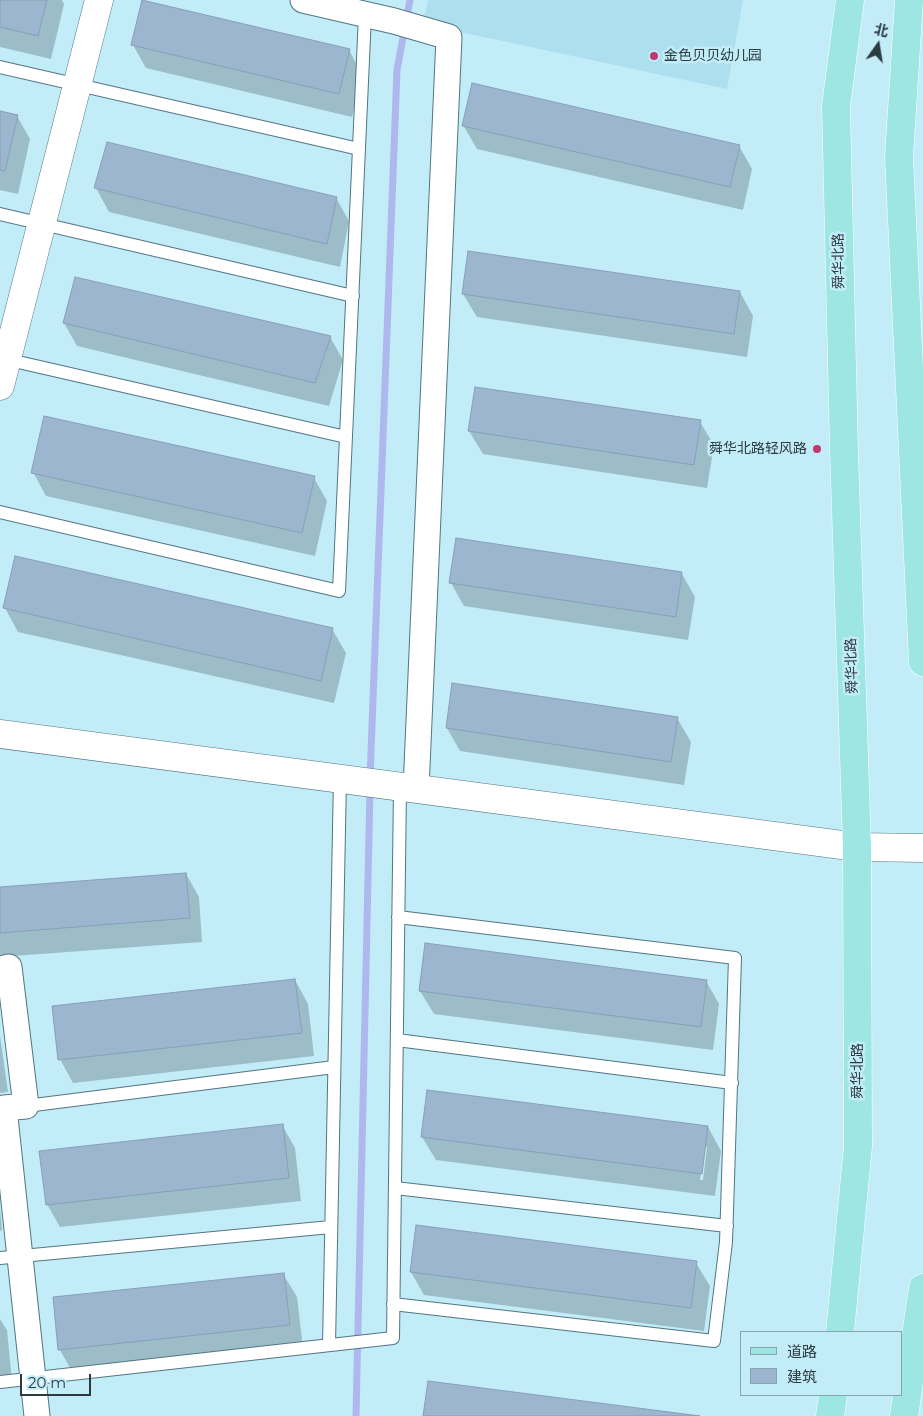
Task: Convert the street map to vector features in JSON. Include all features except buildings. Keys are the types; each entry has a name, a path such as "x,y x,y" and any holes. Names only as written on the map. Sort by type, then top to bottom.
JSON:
{"main road":[{"name":"舜华北路","path":"840,1331 858,1146 857,847 844,460 836,106 850,0"},
{"path":"909,0 900,157 923,662"},
{"path":"904,1416 923,1288"},
{"path":"830,1416 833,1396"}],"street":[{"path":"0,386 3,359 42,223 99,0"},
{"path":"303,0 366,14 449,37 379,784"},
{"path":"0,734 857,847 923,848"},
{"path":"0,968 9,967 10,1257 32,1379 36,1416"}],"lane":[{"path":"0,512 339,591 366,14"},
{"path":"0,67 359,149"},
{"path":"0,214 353,296"},
{"path":"3,359 346,437"},
{"path":"0,1382 393,1338 398,917 379,784"},
{"path":"329,1345 334,1067 379,784"},
{"path":"393,1304 714,1341 727,1226 735,958 398,917"},
{"path":"397,1040 732,1083"},
{"path":"10,1107 334,1067"},
{"path":"395,1188 727,1226"},
{"path":"10,1257 331,1226"}],"shaded area":[{"name":"金色贝贝幼儿园","path":"428,0 743,0 727,89 423,24"}],"waterway":[{"path":"370,778 397,70 410,0"},
{"path":"356,1416 370,789"}],"place":[{"name":"金色贝贝幼儿园","path":"654,56"},
{"name":"舜华北路轻风路","path":"817,449"}]}
